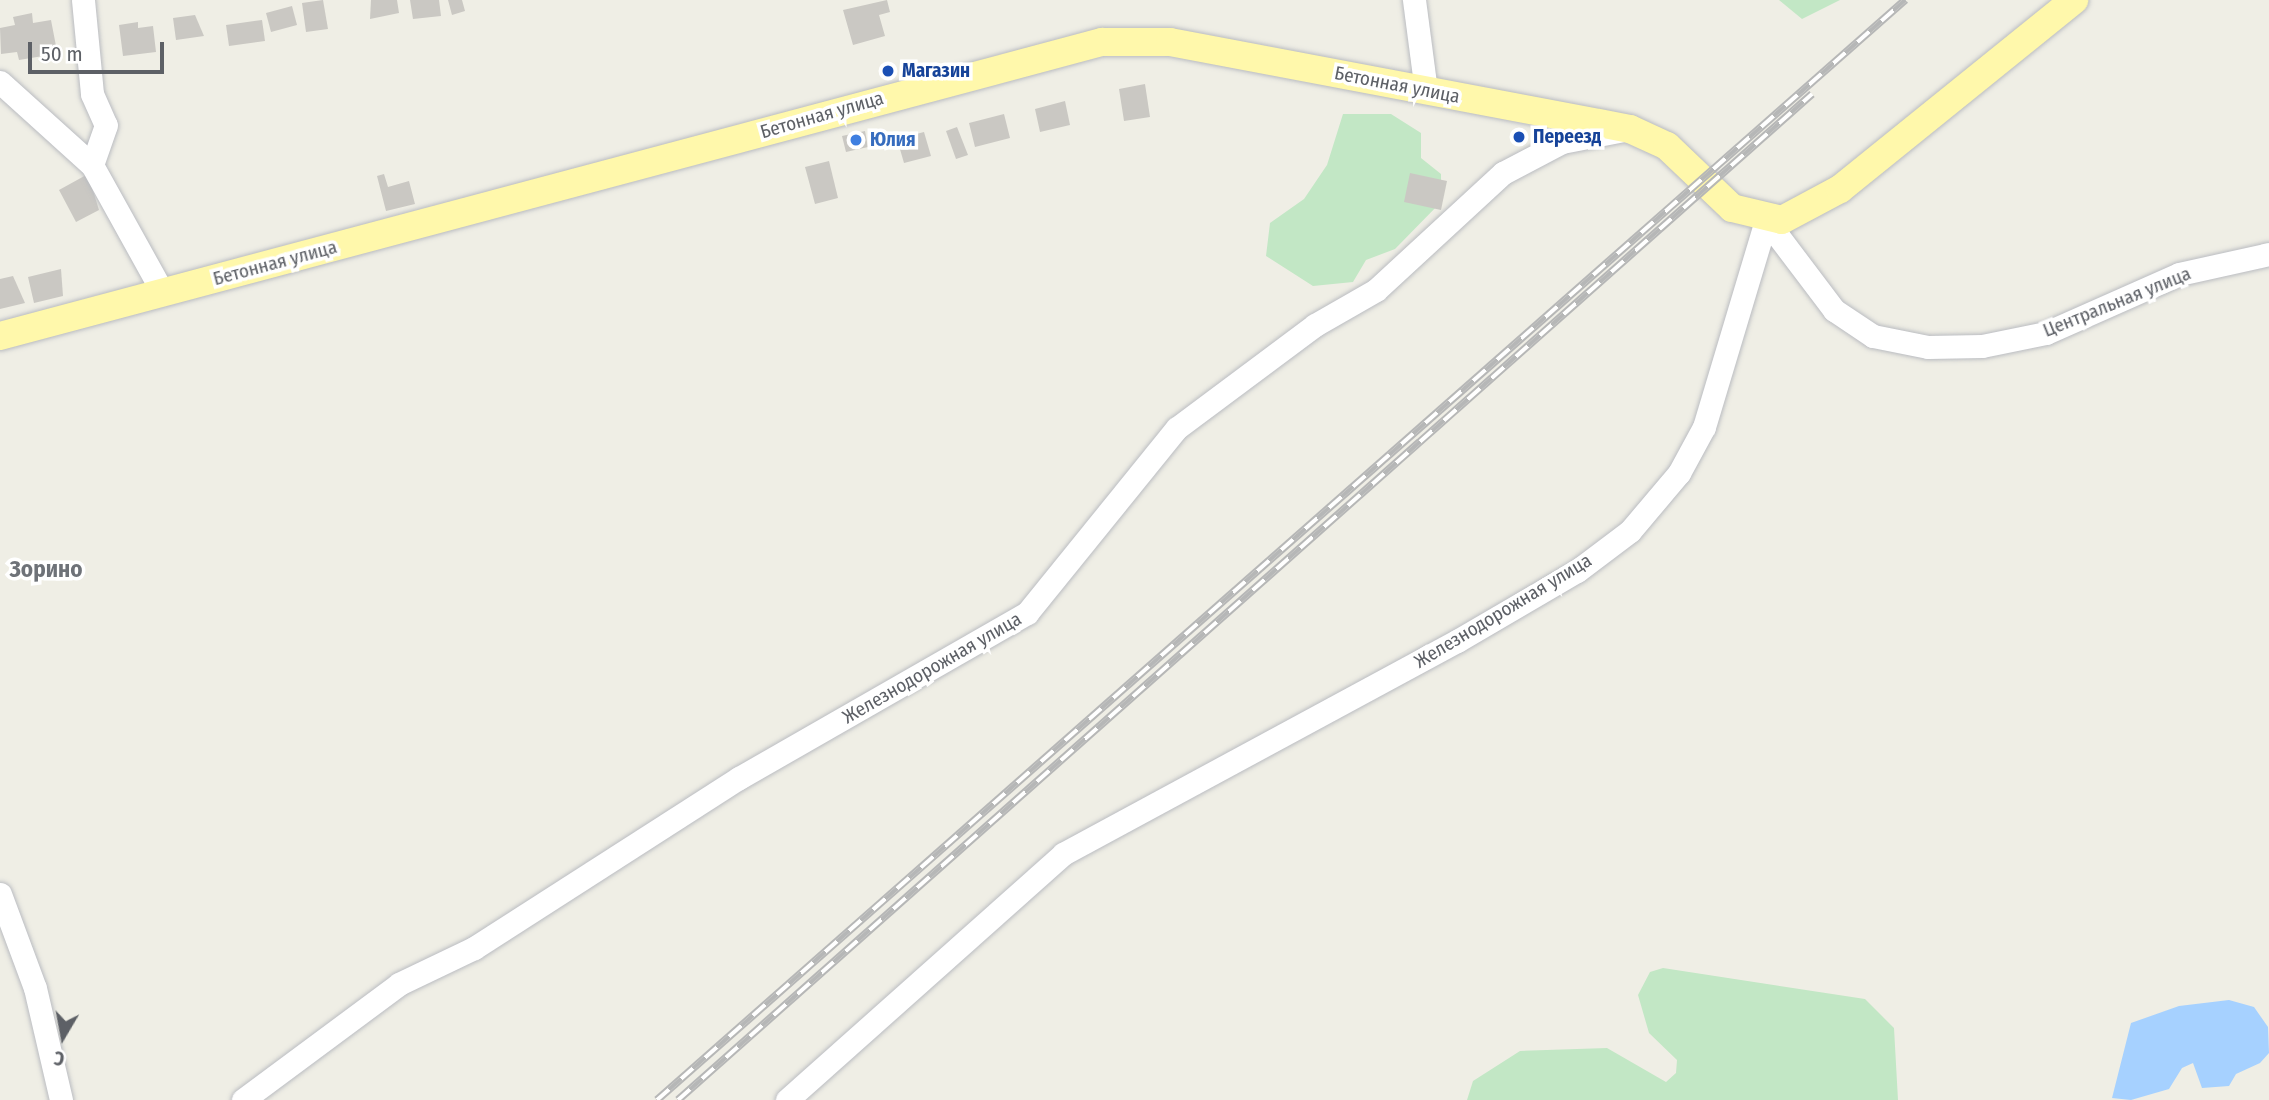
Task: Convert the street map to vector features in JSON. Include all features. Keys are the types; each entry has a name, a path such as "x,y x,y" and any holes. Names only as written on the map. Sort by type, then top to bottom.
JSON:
{"main road":[{"path":"1642,134 1732,208 1766,220 1797,215 1840,189 2074,0"},
{"name":"Бетонная улица","path":"0,336 1102,42 1170,41 1642,134"}],"street":[{"path":"83,0 92,94 106,125 92,165"},
{"path":"1414,0 1426,91"},
{"path":"0,82 92,165 163,293"},
{"name":"Железнодорожная улица","path":"243,1100 399,984 474,948 739,778 1027,613 1177,428 1315,325 1376,290 1503,173 1562,142 1642,134"},
{"name":"Центральная улица","path":"1766,220 1833,310 1873,336 1928,347 1982,346 2046,332 2179,274 2269,254"},
{"name":"Железнодорожная улица","path":"787,1100 1063,855 1457,641 1577,571 1630,531 1679,473 1704,427 1766,220"},
{"path":"0,894 35,988 61,1100"},
{"path":"45,1100 55,1073"}],"green space":[{"path":"1779,0 1840,0 1802,19"},
{"path":"1343,114 1391,114 1421,133 1421,158 1441,174 1441,202 1395,249 1366,260 1353,282 1313,286 1266,256 1270,223 1304,199 1327,165"},
{"path":"1663,968 1865,999 1894,1028 1898,1100 1467,1100 1473,1081 1520,1051 1607,1048 1666,1082 1676,1073 1677,1060 1649,1033 1638,995 1650,972"}],"water":[{"path":"2229,1000 2254,1007 2268,1027 2269,1053 2260,1063 2236,1074 2229,1086 2202,1088 2193,1063 2182,1068 2169,1089 2131,1100 2112,1098 2131,1023 2179,1006"}],"building":[{"path":"323,0 328,29 306,32 302,3"},
{"path":"371,0 397,0 399,13 370,19"},
{"path":"410,0 439,0 441,16 413,19"},
{"path":"448,0 462,0 465,11 452,15"},
{"path":"887,0 890,12 879,15 885,36 853,45 843,10"},
{"path":"292,6 297,25 271,32 266,13"},
{"path":"32,13 33,23 51,20 56,46 42,48 43,56 19,60 17,52 1,54 0,28 15,25 13,17"},
{"path":"195,15 204,36 176,40 173,18"},
{"path":"262,20 265,41 229,46 226,25"},
{"path":"138,22 138,28 153,26 156,52 123,56 119,25"},
{"path":"1145,84 1150,117 1124,121 1119,89"},
{"path":"1065,101 1070,125 1040,132 1035,109"},
{"path":"1004,114 1010,138 975,147 969,123"},
{"path":"957,127 968,155 956,159 946,131"},
{"path":"865,131 868,147 846,152 842,136"},
{"path":"924,132 931,156 904,163 897,139"},
{"path":"829,161 838,198 815,204 805,167"},
{"path":"1410,173 1447,181 1441,210 1404,202"},
{"path":"88,174 99,210 76,222 59,190"},
{"path":"384,174 388,187 409,181 415,204 386,211 377,176"},
{"path":"61,269 63,296 34,303 28,277"},
{"path":"13,276 25,303 0,309 0,279"}],"railway":[{"path":"657,1100 1905,0"},
{"path":"678,1100 1812,94"}],"place":[{"name":"Магазин","path":"888,71"},
{"name":"Переезд","path":"1519,137"},
{"name":"Юлия","path":"856,140"}],"district":[{"name":"Зорино","path":"46,569"}]}
